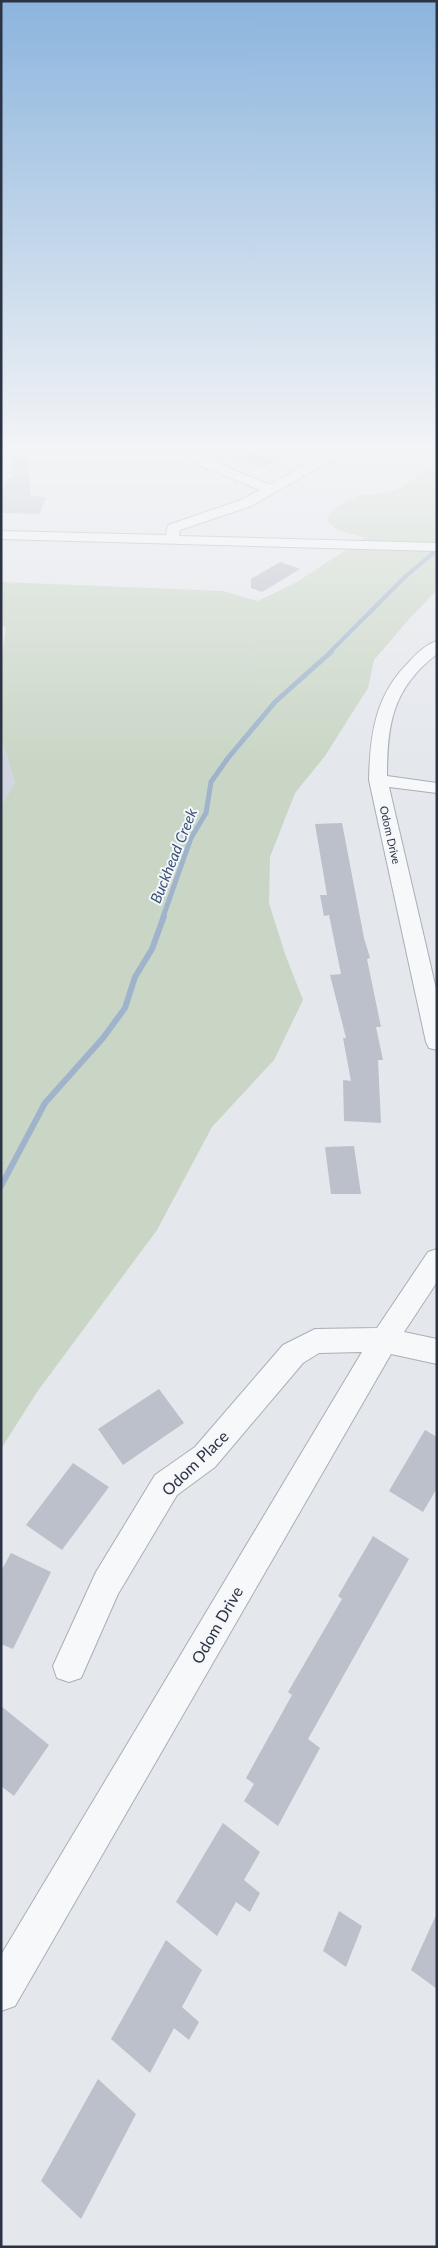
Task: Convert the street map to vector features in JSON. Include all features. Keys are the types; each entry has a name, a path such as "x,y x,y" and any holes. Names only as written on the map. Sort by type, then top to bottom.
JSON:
{"street":[{"name":"Odom Drive","path":"437,646 412,666 398,682 390,696 378,746 378,780 437,1042"},
{"path":"378,780 437,788"},
{"name":"Odom Drive","path":"1,1992 384,1340 437,1260"},
{"name":"Odom Place","path":"69,1666 107,1583 166,1485 205,1457 293,1354 315,1341 384,1340 437,1352"}],"shaded area":[{"path":"1,737 15,783 1,805"}],"green space":[{"path":"343,552 437,552 437,590 374,660 368,688 325,756 295,793 270,857 269,903 285,954 303,1000 274,1060 212,1127 157,1230 37,1392 1,1449 1,805 15,783 1,737 1,661 6,628 1,625 1,582 223,591 258,601 297,582"}],"building":[{"path":"280,562 300,569 262,592 251,588 251,579"},
{"path":"342,823 364,938 370,958 367,959 381,1027 376,1027 383,1060 378,1060 381,1123 344,1121 343,1080 351,1081 343,1038 346,1038 330,975 341,974 329,915 324,916 320,895 327,895 315,824"},
{"path":"354,1146 361,1194 331,1194 325,1147"},
{"path":"159,1389 184,1423 123,1465 98,1429"},
{"path":"425,1430 437,1437 437,1488 423,1512 389,1491"},
{"path":"73,1463 109,1487 62,1550 26,1525"},
{"path":"373,1536 409,1559 308,1739 320,1748 278,1826 244,1801 254,1784 246,1778 292,1695 288,1692 342,1599 338,1596"},
{"path":"11,1553 51,1572 13,1649 1,1644 1,1571"},
{"path":"1,1706 49,1745 14,1796 1,1786"},
{"path":"223,1823 260,1852 244,1880 260,1893 250,1912 236,1902 217,1936 176,1902"},
{"path":"339,1911 362,1926 346,1967 323,1951"},
{"path":"437,1913 437,1989 411,1970"},
{"path":"166,1940 202,1970 182,2007 199,2022 189,2040 174,2028 150,2073 111,2039"},
{"path":"98,2079 136,2114 81,2219 41,2181"}],"waterway":[{"name":"Buckhead Creek","path":"329,653 406,576 435,552"},
{"name":"Buckhead Creek","path":"163,917 191,838 206,813 211,782 228,758 275,702 331,652"},
{"name":"Buckhead Creek","path":"1,1186 45,1103 103,1038 125,1008 135,977 152,949 164,916"}]}
